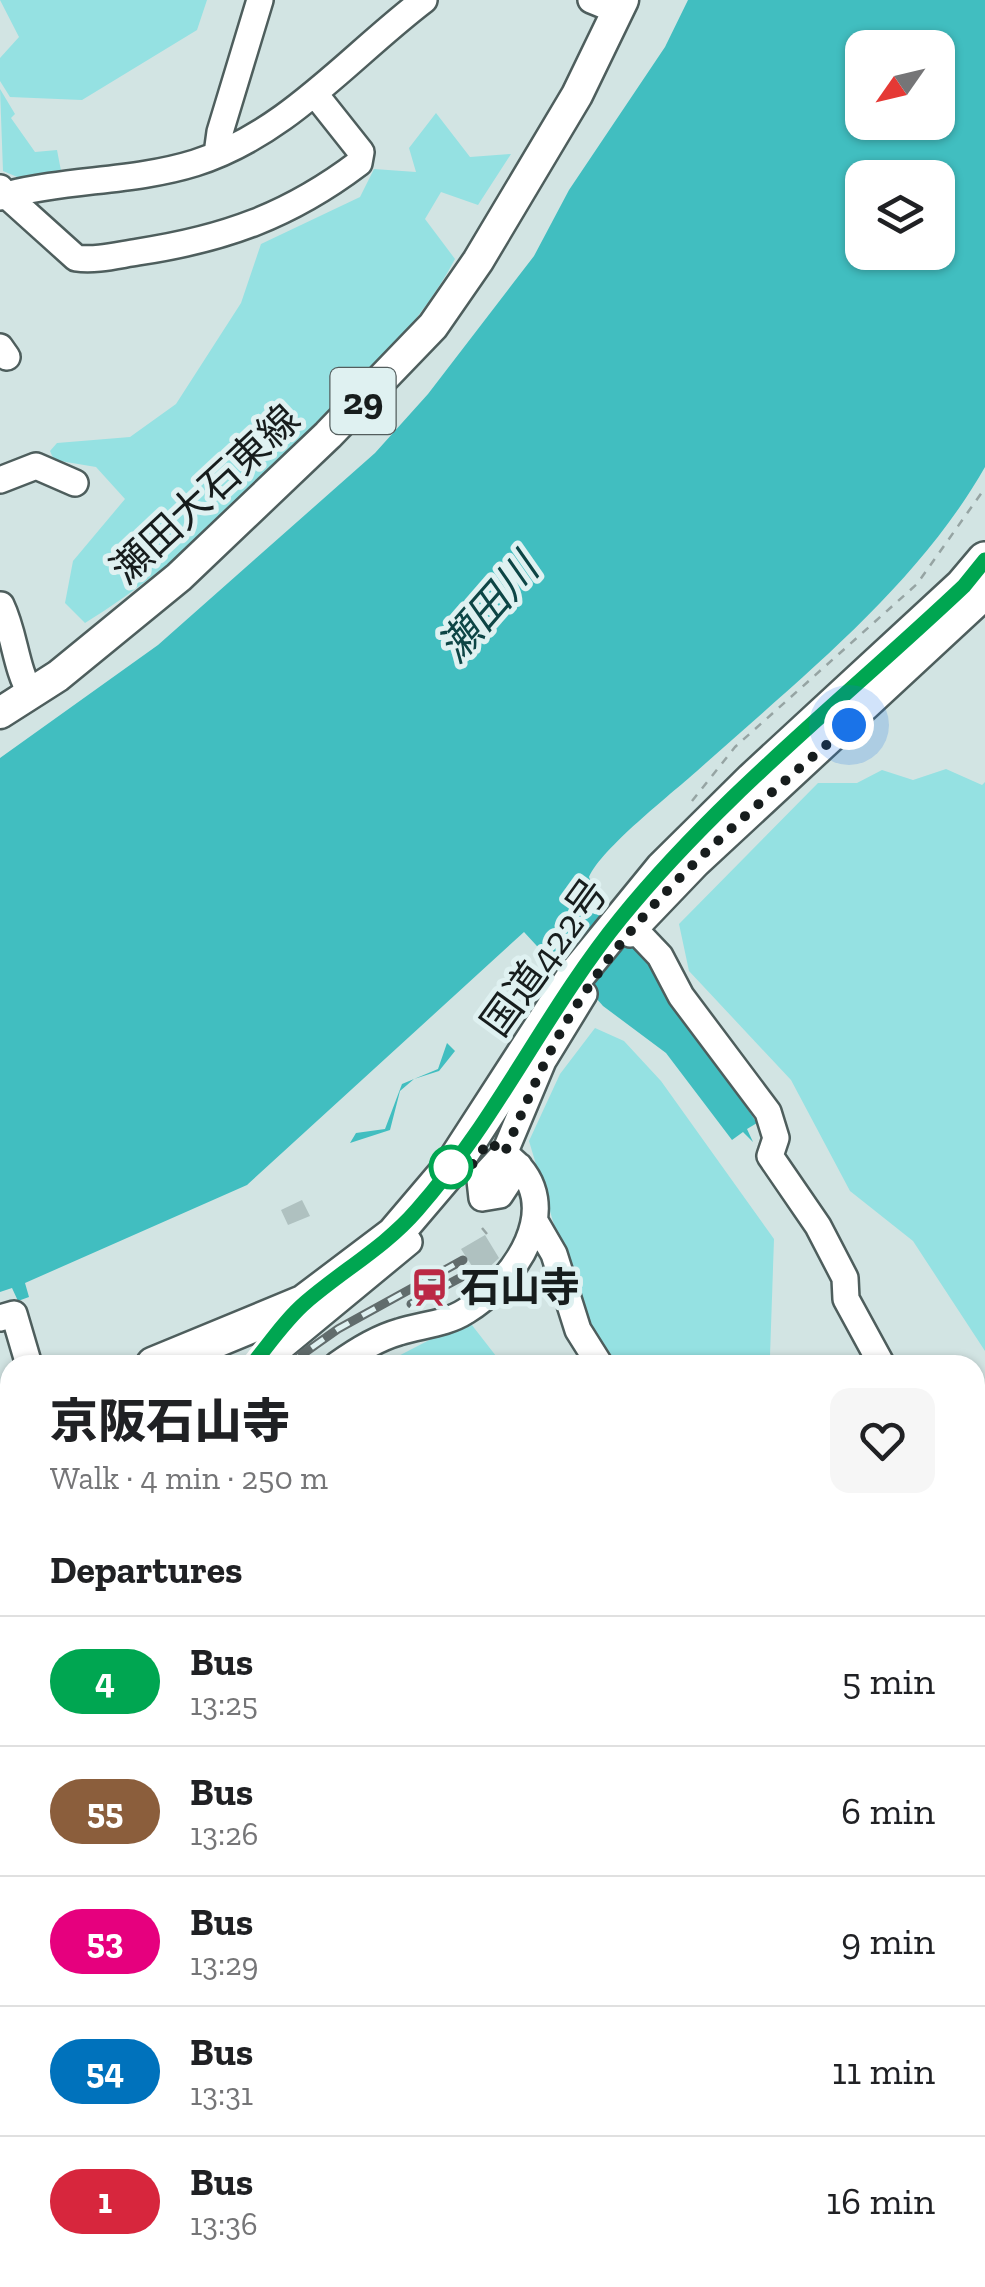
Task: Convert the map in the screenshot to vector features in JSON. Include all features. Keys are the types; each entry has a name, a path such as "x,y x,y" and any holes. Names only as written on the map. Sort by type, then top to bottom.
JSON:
{"highway":[{"name":"国道422号","path":"179,1355 304,1304 497,1148 529,1045 574,978 711,819 928,636 985,560"}],"main road":[{"name":"瀬田大石東線","path":"0,713 32,694 179,577 328,436 432,326 478,261 577,95 611,4"}],"street":[{"path":"217,154 220,132 260,0"},
{"path":"2,193 168,170 217,154 260,133 315,94 408,5"},
{"path":"2,193 76,258 205,242 322,192 359,163 360,152 315,94"},
{"path":"0,480 36,466 75,483"},
{"path":"928,636 985,597"},
{"path":"1,605 14,634 20,675 32,694"},
{"path":"272,1355 398,1252 497,1148 625,922 660,956 681,996 768,1112 776,1138 770,1156 818,1226 845,1278 846,1299 877,1355"},
{"path":"354,1355 386,1336 462,1314 491,1294 516,1264 536,1223 535,1189 497,1148"},
{"path":"536,1223 554,1254 578,1330 594,1355"},
{"path":"261,1355 304,1304"},
{"path":"0,1318 14,1314 26,1355"}],"path":[{"path":"687,807 735,747 916,584 985,488"},
{"path":"482,1228 487,1234"}],"shaded area":[{"path":"0,0 207,0 197,30 82,100 10,97 0,81 0,58 19,37"},
{"path":"0,89 15,114 11,118 35,152 57,150 62,176 29,182 3,171"},
{"path":"436,113 470,157 511,154 478,205 441,192 425,219 455,259 428,303 396,344 240,502 150,578 85,623 65,603 73,561 125,499 96,467 54,460 50,451 57,443 130,437 176,404 241,303 261,244 360,197 374,169 416,172 409,148"},
{"path":"946,769 982,785 985,782 985,1351 913,1241 850,1191 791,1080 689,971 679,924 818,783 857,783 882,770 913,780"},
{"path":"595,1028 624,1041 661,1081 774,1239 770,1355 606,1355 584,1325 529,1141 560,1074"},
{"path":"468,1320 495,1355 400,1355"}],"water":[{"name":"瀬田川","path":"688,0 985,0 985,467 957,511 891,592 815,666 622,837 589,877 596,894 590,899 655,972 757,1123 747,1129 753,1142 743,1132 732,1140 666,1053 603,1006 555,951 548,958 524,932 247,1185 25,1283 29,1297 18,1301 12,1288 0,1292 0,758 158,645 375,453 428,394 534,256 569,190 665,47"},
{"path":"447,1043 455,1051 439,1071 414,1079 438,1069"},
{"path":"414,1079 400,1091 390,1130 350,1143 356,1133 385,1129 402,1084"}],"building":[{"path":"302,1200 310,1216 288,1225 281,1210"},
{"path":"485,1235 499,1258 479,1277 461,1249"}],"railway":[{"path":"301,1355 338,1329 463,1260"},
{"path":"411,1304 471,1272"}],"bus line":[{"name":"4","path":"261,1355 304,1304 368,1256 418,1209 491,1109 574,978 663,869 752,780 964,586 985,560"}],"place":[{"name":"石山寺","path":"430,1287"}],"route":[{"path":"451,1167 461,1180 489,1141 504,1154 543,1061 580,999 635,928 696,864 849,725"}]}
